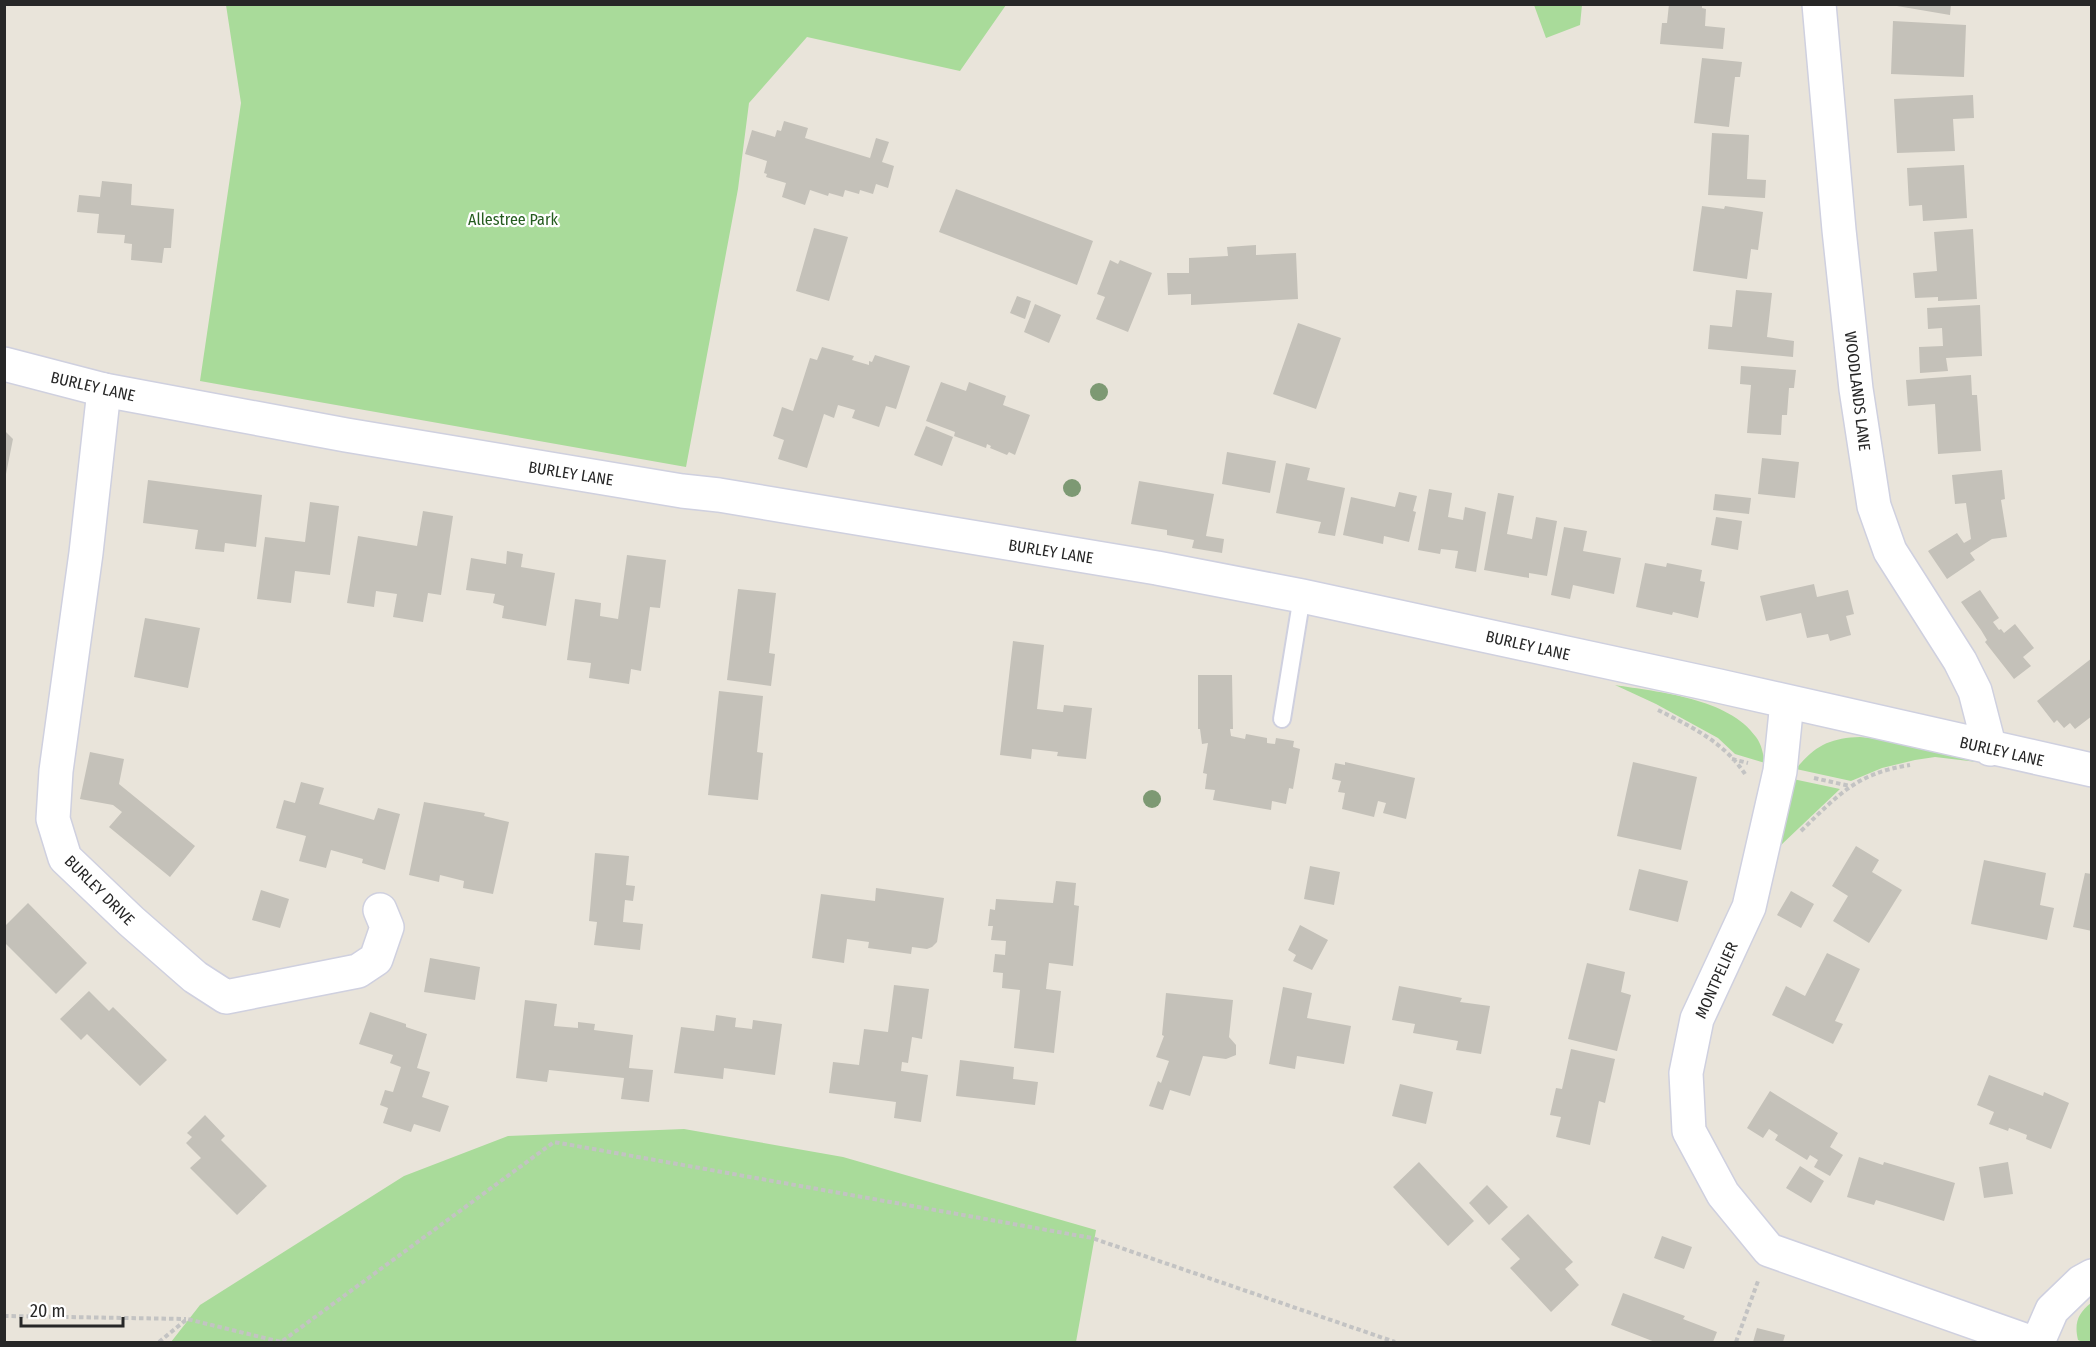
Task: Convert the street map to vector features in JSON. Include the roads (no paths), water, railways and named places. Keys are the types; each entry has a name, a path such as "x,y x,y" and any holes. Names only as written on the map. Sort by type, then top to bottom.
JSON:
{"street":[{"name":"WOODLANDS LANE","path":"1819,4 1856,389 1874,506 1890,551 1960,661 1975,691 1990,749"},
{"name":"BURLEY LANE","path":"4,364 104,390 346,435 682,491 730,496 1157,568 1302,596 2091,770"},
{"name":"BURLEY DRIVE","path":"104,390 86,553 56,771 53,819 65,858 131,921 195,977 226,997 358,971 376,959 387,927 380,910"},
{"name":"MONTPELIER","path":"1786,702 1780,771 1749,907 1697,1019 1686,1073 1689,1131 1723,1194 1769,1250 2030,1342"},
{"path":"2038,1342 2052,1310 2081,1282 2091,1276"}],"lane":[{"path":"1282,719 1302,596"}],"park label":[{"name":"Allestree Park","path":"513,219"}]}
